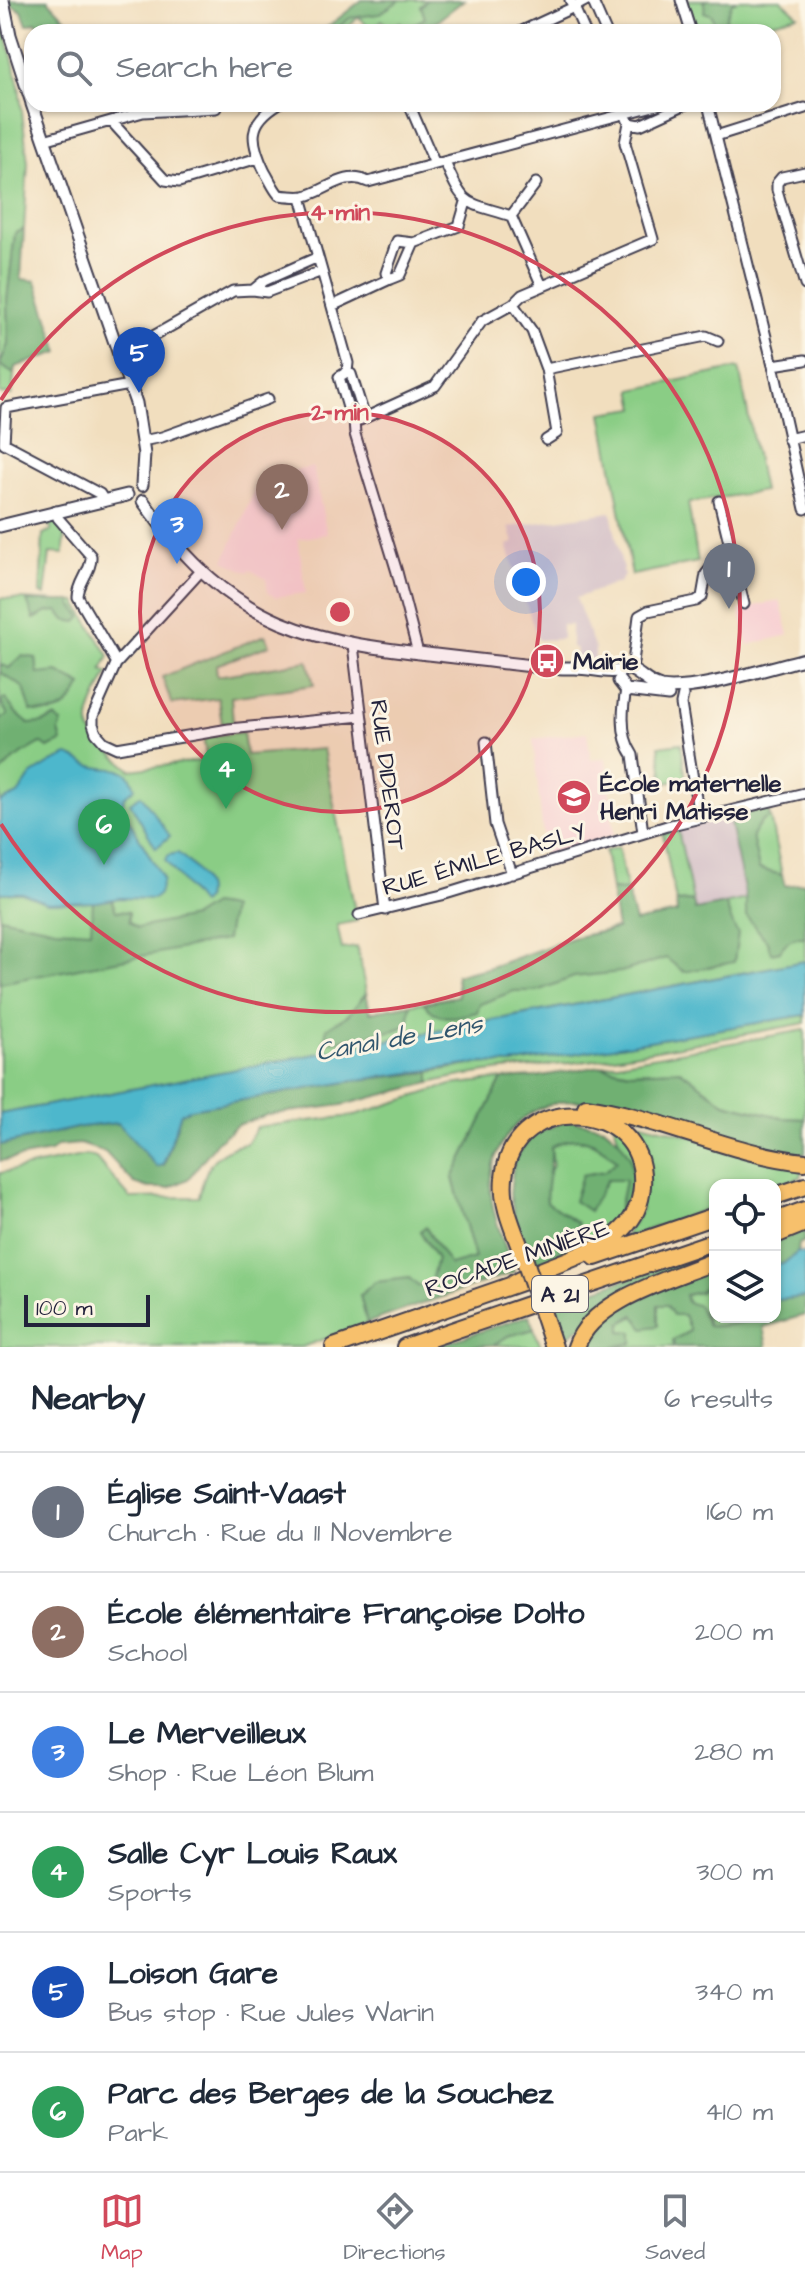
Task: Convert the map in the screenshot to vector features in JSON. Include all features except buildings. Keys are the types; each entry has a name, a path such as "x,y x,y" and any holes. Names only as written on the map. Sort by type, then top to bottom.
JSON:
{"highway":[{"path":"554,1347 543,1328 494,1194 496,1170 511,1136 534,1117 574,1106 600,1109 749,1152 805,1162"},
{"path":"514,1283 539,1269 604,1245 632,1219 641,1199 641,1168 631,1145 610,1124 583,1115 558,1116 535,1126 514,1147 504,1180 518,1257"},
{"path":"781,1194 805,1186"},
{"path":"781,1219 805,1210"},
{"name":"ROCADE MINIÈRE","path":"334,1347 709,1218"},
{"path":"781,1233 805,1223"},
{"name":"ROCADE MINIÈRE","path":"405,1347 709,1243"},
{"path":"576,1347 590,1323 614,1303 709,1263"},
{"path":"543,1328 545,1347"}],"street":[{"path":"3,0 24,78"},
{"path":"535,24 572,4 590,0 602,24"},
{"path":"681,0 688,24"},
{"path":"572,4 581,24"},
{"path":"716,136 805,108"},
{"path":"35,112 138,410 142,485 147,495 143,501 134,503 127,495"},
{"path":"44,140 143,112"},
{"path":"266,112 254,129 253,141 258,158 279,195 301,197 351,177 368,182 625,113"},
{"path":"413,112 460,196 466,202 511,216 542,286"},
{"path":"625,113 640,125 668,112"},
{"path":"710,112 805,509"},
{"path":"360,419 435,386 482,321 513,304 522,295 653,239 625,143 625,113"},
{"path":"111,121 165,180 179,182 258,158"},
{"path":"805,172 782,177 777,183 777,190 805,285"},
{"path":"511,216 536,183"},
{"path":"301,197 348,363 347,372 351,374 360,419 355,434 418,653"},
{"path":"390,279 386,273 397,241 414,243 459,226 466,202"},
{"path":"332,306 400,275 414,243"},
{"path":"253,290 264,281 318,257"},
{"path":"120,355 233,291 267,292 322,271"},
{"path":"513,304 532,331 546,369 557,433 546,440"},
{"path":"546,369 706,336 718,341"},
{"path":"773,365 805,360"},
{"path":"103,499 100,494 4,443 6,408 130,385"},
{"path":"142,441 162,437 268,399"},
{"path":"788,439 805,435"},
{"path":"0,526 127,495 134,484 142,485"},
{"path":"143,501 201,571 231,597 269,619 317,637 353,645 567,669 574,673 681,688 805,659"},
{"path":"719,501 744,604"},
{"path":"56,511 58,518 91,556 92,562 78,589 78,597 115,660 119,661"},
{"path":"643,833 633,755 626,745 623,709 639,616 648,611 696,601 702,597 706,574 713,565 733,562"},
{"path":"201,571 119,661 93,716 96,733 104,742 117,748 229,729 361,716"},
{"name":"RUE DIDEROT","path":"353,645 385,910"},
{"path":"629,680 663,695 683,695 805,666"},
{"path":"683,695 681,704 699,817"},
{"path":"486,742 495,824 512,874"},
{"name":"RUE ÉMILE BASLY","path":"359,915 512,874 699,817 805,793"}],"shaded area":[{"path":"313,467 327,534 298,539 306,593 275,597 268,593 266,579 224,561 260,478"},
{"path":"611,512 624,575 620,582 576,598 595,649 595,660 575,659 576,648 571,647 571,625 562,625 562,639 538,640 507,545 514,543 509,527"},
{"path":"780,600 789,635 748,645 739,610"},
{"name":"École maternelle Henri Matisse","path":"587,732 591,760 606,758 614,835 545,856 533,739"},
{"path":"735,815 736,822 730,824 746,899 695,911 678,830"}],"green space":[{"path":"9,0 48,0 70,24 27,24 22,11 10,4"},
{"path":"362,0 400,0 379,14 331,24"},
{"path":"400,0 427,0 421,6 425,18 414,24 385,24 382,20 378,24 366,24 359,17 350,24 342,24 350,18"},
{"path":"427,0 464,0 433,24 414,24 425,18 421,6"},
{"path":"685,0 705,0 703,2 721,24 697,24 691,20"},
{"path":"705,0 737,0 732,3 724,24 715,24 712,15 704,12"},
{"path":"737,0 781,0 798,15 765,24 724,24 732,3"},
{"path":"0,8 19,86 28,163 24,229 15,233 7,300 8,344 0,364"},
{"path":"24,229 21,279 36,281 59,352 15,367 14,374 0,365 8,344 7,300 15,233"},
{"path":"0,364 14,374 12,395 0,394"},
{"path":"739,368 763,491 688,503 698,562 632,575 602,413 636,408 632,390"},
{"path":"52,518 65,531 64,554 50,553 45,595 40,594 43,534 51,531 46,520"},
{"path":"0,598 76,602 109,656 102,670 108,673 92,709 90,729 103,746 131,770 207,760 203,737 243,732 246,755 323,749 357,921 337,925 342,949 357,947 370,1012 458,996 456,975 488,968 572,938 805,883 805,961 0,1114"},
{"path":"27,601 72,601 82,617 77,622 65,620 58,611 34,619"},
{"path":"265,635 270,645 216,665 217,676 308,661 314,685 231,697 233,723 222,724 218,698 172,704 162,677"},
{"path":"22,656 36,658 38,674 58,672 82,685 73,700 56,712 31,711 24,688 0,672 0,664 9,668"},
{"path":"5,698 29,724 55,718 62,723 59,731 62,742 48,748 41,743 14,759 0,774 0,720 8,715 0,701"},
{"path":"681,743 686,780 664,783 659,746"},
{"path":"768,808 770,817 761,822 752,836 759,869 782,875 785,886 805,883 805,937 787,942 780,951 771,953 767,941 746,916 746,899 730,824 736,822 735,815"},
{"path":"770,817 782,875 759,869 752,836 761,822"},
{"path":"678,830 693,901 676,902 663,834"},
{"path":"618,847 627,891 611,890 605,851"},
{"path":"611,890 627,891 635,922 677,913 676,902 693,901 695,910 725,904 738,933 734,962 684,972 666,958 621,972 574,977 537,991 514,991 480,1004 477,1012 455,1017 435,1014 424,1003 458,996 456,975 488,968 572,938 617,929"},
{"path":"112,899 116,911 129,912 129,921 137,928 193,917 212,905 231,908 226,940 0,983 0,917 55,929 91,931 93,902"},
{"path":"366,993 370,1012 411,1004 408,1025 324,1043 327,1028 348,1015"},
{"path":"805,1015 805,1023 700,1043 430,1083 430,1072 482,1063 511,1064"},
{"path":"805,1030 805,1119 784,1118 725,1103 680,1070 630,1072 601,1066"},
{"path":"601,1066 630,1072 680,1070 725,1103 784,1118 805,1119 805,1154 776,1153 589,1102 561,1102 538,1109 525,1117 505,1138 493,1165 491,1194 514,1272 367,1323 360,1295 375,1282 409,1278 418,1286 427,1286 431,1281 437,1259 420,1231 425,1227 450,1265 475,1258 453,1178 502,1079"},
{"path":"430,1072 430,1083 342,1105 267,1115 237,1125 217,1142 188,1179 169,1188 149,1188 134,1183 105,1152 80,1144 58,1146 50,1152 0,1161 0,1145 81,1127 118,1123 164,1165 181,1113 190,1109 359,1080"},
{"path":"502,1079 453,1178 475,1258 450,1266 426,1228 420,1231 437,1259 431,1281 427,1286 417,1286 409,1278 360,1295 367,1323 302,1347 0,1347 0,1173 86,1155 96,1158 130,1198 199,1197 213,1161 226,1151 247,1143 257,1127 352,1116 451,1085"},
{"path":"615,1116 803,1165 801,1177 781,1184 781,1179 709,1179 709,1208 624,1238 642,1209 613,1122"},
{"path":"569,1120 604,1127 619,1140 630,1157 636,1191 628,1213 619,1210 625,1180 607,1180 589,1211 574,1201 582,1175 605,1171 617,1161 602,1147 587,1140 570,1140 551,1147 547,1202 578,1223 576,1235 560,1246 559,1255 533,1265 514,1215 510,1194 514,1160 533,1134"},
{"path":"568,1138 595,1144 617,1161 606,1171 582,1175 626,1180 619,1209 628,1213 606,1234 559,1255 559,1246 576,1236 547,1202 544,1184 553,1165 551,1147"},
{"path":"805,1230 805,1241 799,1244 798,1252 783,1264 781,1240"},
{"path":"703,1253 704,1262 558,1341 547,1306"},
{"path":"709,1269 709,1282 700,1292 685,1295 687,1302 699,1306 708,1326 777,1323 763,1327 765,1347 674,1347 673,1340 690,1331 684,1315 673,1315 667,1305 658,1305 658,1326 644,1328 634,1315 621,1323 621,1331 633,1332 633,1343 582,1347 604,1318 659,1288"},
{"path":"709,1282 709,1323 741,1323 727,1327 708,1326 705,1314 686,1302 685,1295 700,1292"},
{"path":"805,1297 805,1315 781,1322 781,1299"},
{"path":"657,1305 667,1305 684,1315 690,1331 673,1340 674,1347 612,1347 633,1343 621,1331 621,1323"},
{"path":"529,1315 534,1329 508,1336 493,1345 434,1347"},
{"path":"534,1329 541,1347 493,1345 508,1336"}],"water":[{"path":"68,755 92,766 123,771 132,780 135,788 124,797 122,808 163,879 159,894 153,899 47,903 22,893 0,893 0,802 18,794 31,775"},
{"path":"141,795 170,836 156,848 130,803"},
{"path":"178,853 204,883 206,896 203,903 200,904 165,860 169,855"},
{"path":"805,961 805,1015 511,1064 482,1063 359,1080 190,1109 181,1113 163,1165 157,1167 118,1123 81,1127 0,1145 0,1114"},
{"path":"798,1252 805,1253 805,1297 781,1299 783,1264"}],"place":[{"name":"Loison Gare","path":"139,393"},
{"name":"École élémentaire Françoise Dolto","path":"282,530"},
{"name":"Le Merveilleux","path":"177,564"},
{"name":"Église Saint-Vaast","path":"729,609"},
{"name":"Mairie","path":"547,661"},
{"name":"École maternelle Henri Matisse","path":"574,797"},
{"name":"Salle Cyr Louis Raux","path":"226,809"},
{"name":"Parc des Berges de la Souchez","path":"104,865"}],"water label":[{"name":"Canal de Lens","path":"399,1037"}]}
